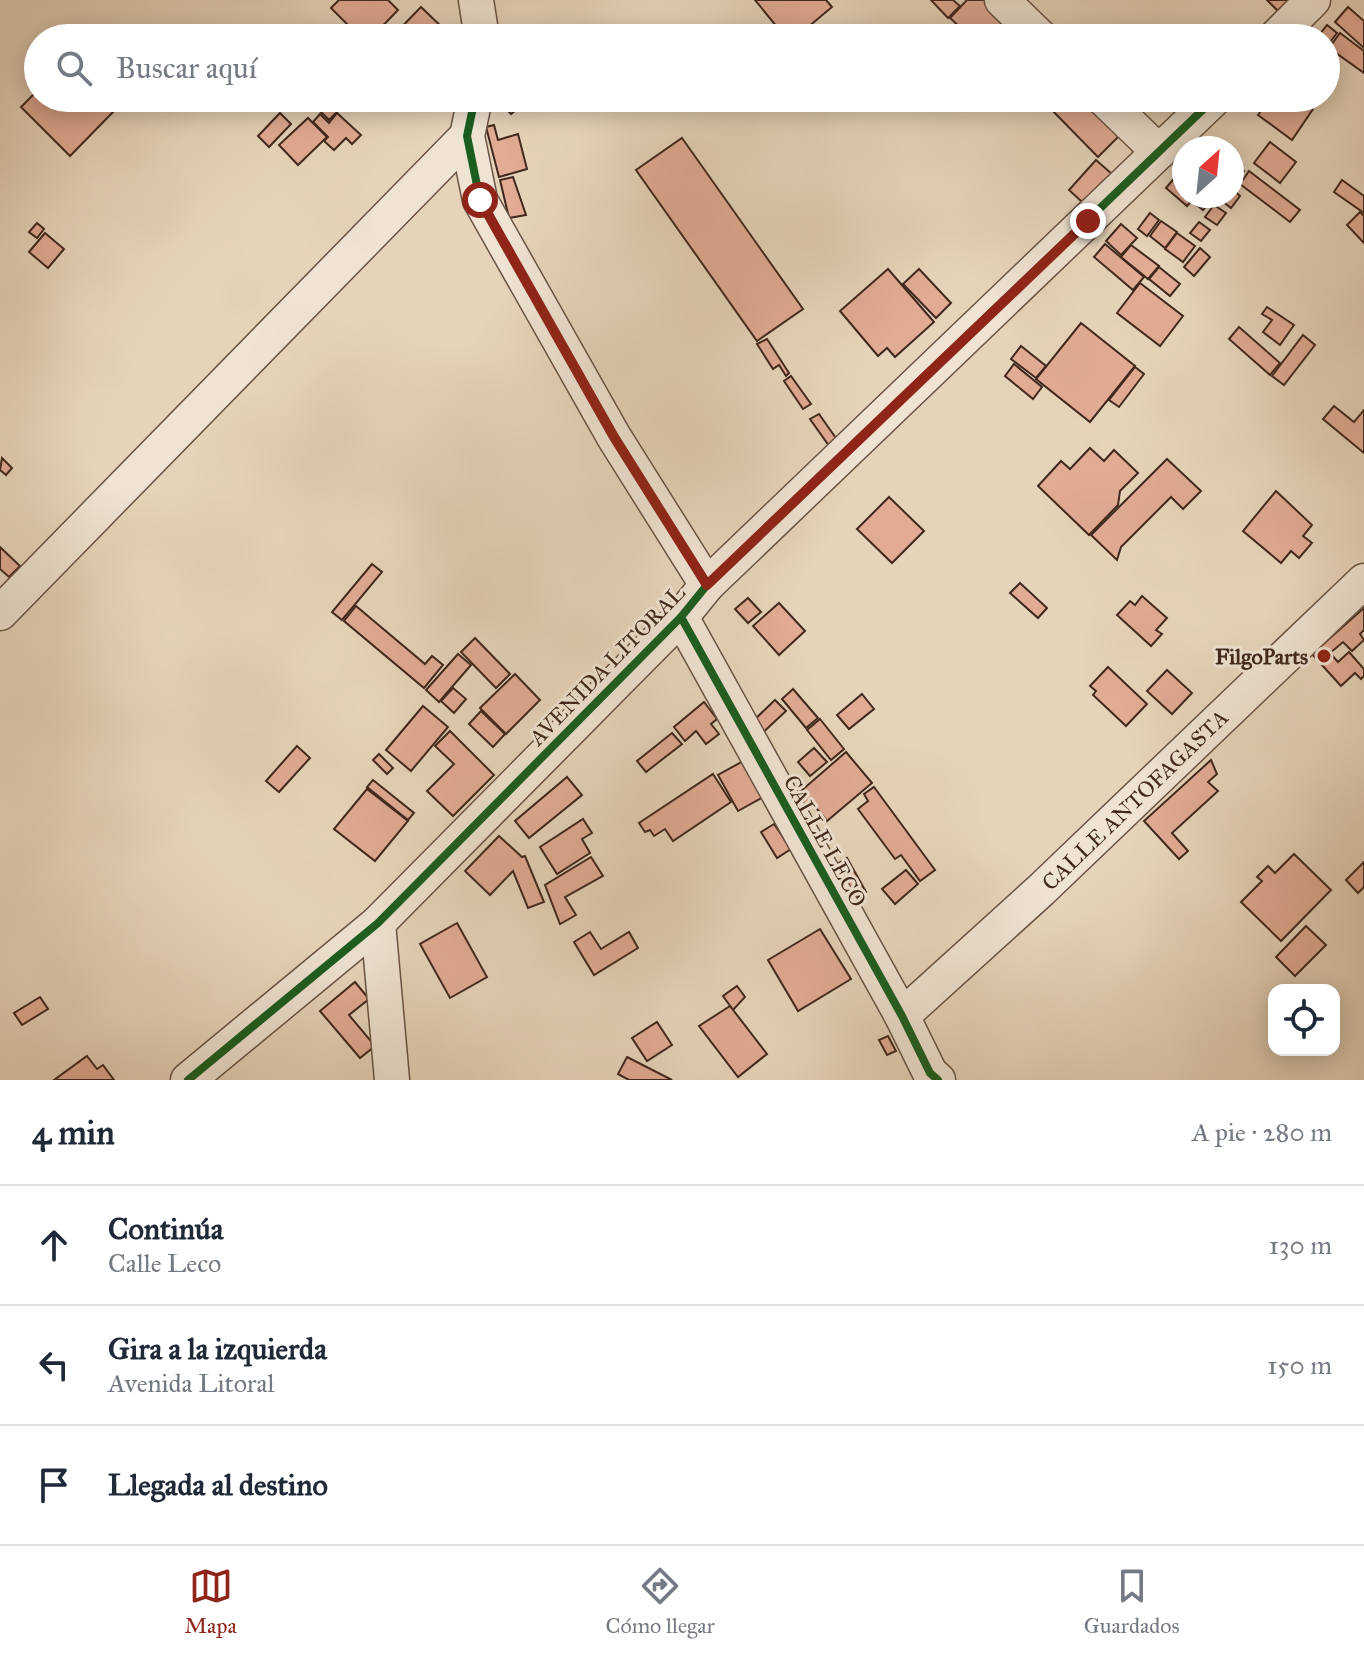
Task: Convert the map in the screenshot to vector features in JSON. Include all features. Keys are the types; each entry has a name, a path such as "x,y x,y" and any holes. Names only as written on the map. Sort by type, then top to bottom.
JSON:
{"street":[{"path":"476,0 480,24"},
{"path":"1002,0 1027,24"},
{"path":"1289,24 1313,0"},
{"path":"472,112 467,136 480,200 614,437 707,585"},
{"path":"1118,112 1159,152"},
{"name":"AVENIDA LITORAL","path":"188,1080 378,923 681,617 707,585 1200,112"},
{"path":"0,613 467,136"},
{"name":"CALLE ANTOFAGASTA","path":"902,1016 1041,890 1364,581"},
{"name":"CALLE LECO","path":"681,617 902,1016 930,1073 938,1080"},
{"path":"378,923 392,1080"}],"building":[{"path":"339,0 388,0 398,10 384,24 347,24 331,8"},
{"path":"755,0 826,0 832,7 812,24 775,24"},
{"path":"931,0 953,0 960,6 948,18"},
{"path":"967,0 993,0 1008,24 957,24 950,18"},
{"path":"1267,0 1291,0 1279,12"},
{"path":"421,7 439,24 405,24"},
{"path":"1348,7 1364,21 1364,48 1340,24 1335,22"},
{"path":"1340,33 1364,51 1364,73 1340,56"},
{"path":"26,112 113,112 70,156"},
{"path":"321,112 337,112 329,120"},
{"path":"1054,112 1099,112 1121,134 1098,157"},
{"path":"1260,112 1311,112 1292,140 1258,115"},
{"path":"280,113 291,124 269,147 258,136"},
{"path":"337,113 361,135 352,144 346,138 334,150 324,141 328,137 313,122 320,114 329,123"},
{"path":"308,118 327,137 298,165 279,145"},
{"path":"494,125 498,140 518,134 527,169 499,177 486,127"},
{"path":"682,138 803,309 757,341 636,170"},
{"path":"1270,142 1296,162 1280,183 1254,163"},
{"path":"1096,160 1121,182 1093,212 1069,190"},
{"path":"1249,171 1300,210 1290,222 1244,187 1244,178"},
{"path":"513,177 526,215 509,218 500,180"},
{"path":"1342,180 1364,196 1364,213 1334,192"},
{"path":"1212,208 1226,213 1217,225 1205,217"},
{"path":"1360,212 1364,216 1364,243 1347,225"},
{"path":"1150,213 1159,220 1147,236 1138,229"},
{"path":"1161,221 1177,232 1165,248 1150,236"},
{"path":"1199,222 1210,230 1201,241 1190,233"},
{"path":"37,223 44,229 37,238 29,232"},
{"path":"1121,224 1137,238 1121,255 1106,241"},
{"path":"45,233 64,249 48,268 29,252"},
{"path":"1177,233 1195,246 1183,262 1165,249"},
{"path":"1105,244 1144,277 1133,290 1094,257"},
{"path":"1131,245 1159,266 1148,279 1121,257"},
{"path":"1200,248 1210,257 1194,276 1184,267"},
{"path":"1159,267 1180,284 1170,296 1149,279"},
{"path":"888,269 934,322 895,357 887,348 878,356 840,311"},
{"path":"919,269 951,303 936,318 903,284"},
{"path":"1140,283 1183,316 1160,346 1117,313"},
{"path":"1267,307 1294,325 1280,345 1263,332 1272,320 1262,314"},
{"path":"1081,323 1135,366 1090,422 1036,379"},
{"path":"1239,327 1280,363 1270,375 1229,339"},
{"path":"1303,335 1315,345 1284,385 1272,376"},
{"path":"767,339 789,373 786,376 779,365 773,369 757,344"},
{"path":"1021,346 1046,366 1036,378 1011,359"},
{"path":"1014,364 1042,387 1033,399 1005,376"},
{"path":"1135,367 1144,374 1119,407 1109,400"},
{"path":"791,376 811,404 803,409 784,381"},
{"path":"1334,406 1354,422 1364,410 1364,453 1323,419"},
{"path":"819,414 845,451 837,457 810,419"},
{"path":"1090,448 1104,461 1114,450 1138,473 1120,491 1118,505 1089,535 1038,486 1061,461 1070,469"},
{"path":"2,458 12,468 6,475 0,470"},
{"path":"1167,459 1201,491 1183,509 1171,497 1121,547 1117,560 1091,535"},
{"path":"1276,491 1312,525 1303,536 1312,543 1299,558 1291,551 1281,563 1243,531"},
{"path":"889,497 924,531 892,563 857,529"},
{"path":"0,547 20,566 9,577 0,569"},
{"path":"372,564 382,572 342,620 332,612"},
{"path":"1020,583 1047,608 1038,618 1010,593"},
{"path":"1142,596 1167,618 1156,630 1162,634 1151,646 1117,615 1130,601 1135,605"},
{"path":"748,598 761,612 748,623 735,609"},
{"path":"779,603 805,631 779,655 753,626"},
{"path":"356,606 425,664 432,656 443,665 424,688 344,621"},
{"path":"1364,608 1364,630 1360,634 1364,640 1352,651 1343,642 1330,653 1338,662 1349,652 1364,669 1361,679 1355,673 1341,686 1312,654"},
{"path":"475,638 510,674 496,688 461,652"},
{"path":"458,654 471,665 439,702 426,690"},
{"path":"1108,667 1147,704 1126,726 1093,695 1096,691 1090,686"},
{"path":"1167,670 1192,693 1172,714 1147,691"},
{"path":"515,674 540,700 506,734 480,708"},
{"path":"453,688 466,699 454,713 441,701"},
{"path":"793,689 818,718 806,728 782,699"},
{"path":"862,694 874,709 849,729 837,715"},
{"path":"775,700 786,711 758,737 753,721"},
{"path":"704,702 717,719 711,724 719,734 706,744 696,731 685,741 674,727"},
{"path":"423,706 448,727 411,771 386,750"},
{"path":"481,711 505,734 493,747 469,724"},
{"path":"820,719 844,749 831,760 807,730"},
{"path":"450,731 494,775 453,816 427,791 454,764 435,746"},
{"path":"672,733 682,744 646,772 637,761"},
{"path":"297,746 310,758 279,792 266,781"},
{"path":"814,748 827,762 810,776 798,762"},
{"path":"846,752 872,783 827,821 813,804 805,810 794,797"},
{"path":"379,754 393,768 387,774 373,760"},
{"path":"745,760 765,796 738,811 718,775"},
{"path":"1211,760 1217,774 1208,782 1218,791 1172,833 1188,851 1179,859 1144,821"},
{"path":"713,774 731,802 673,841 665,829 654,836 650,830 645,832 639,823"},
{"path":"567,777 582,795 529,838 515,821"},
{"path":"373,780 414,813 408,820 367,787"},
{"path":"874,787 935,870 920,881 901,855 895,859 858,809 868,801 864,794"},
{"path":"367,789 408,821 375,861 334,829"},
{"path":"583,819 592,833 582,839 590,853 557,874 540,847"},
{"path":"774,824 791,849 777,858 761,832"},
{"path":"499,836 522,857 525,856 544,902 528,908 513,871 490,895 465,871"},
{"path":"1294,854 1331,890 1281,941 1241,902 1262,881 1257,877 1268,866 1275,873"},
{"path":"591,857 603,876 565,897 576,915 560,924 545,885"},
{"path":"847,858 866,892 853,900 834,866"},
{"path":"1364,862 1364,887 1358,893 1346,880"},
{"path":"906,870 918,884 895,904 882,889"},
{"path":"457,923 487,977 450,998 420,944"},
{"path":"1306,926 1326,945 1295,976 1276,957"},
{"path":"820,929 851,979 798,1011 768,960"},
{"path":"590,932 601,949 629,932 638,948 594,975 574,942"},
{"path":"355,982 369,999 349,1015 375,1046 360,1058 320,1011"},
{"path":"737,986 745,997 733,1010 723,996"},
{"path":"40,997 48,1009 22,1025 14,1013"},
{"path":"730,1006 767,1054 738,1077 699,1026"},
{"path":"657,1022 672,1045 647,1061 632,1038"},
{"path":"888,1036 896,1051 887,1055 879,1040"},
{"path":"87,1056 97,1069 103,1065 114,1080 54,1080"},
{"path":"627,1057 672,1080 629,1080 618,1074"}],"cycle path":[{"path":"472,112 467,136 480,200 614,437 707,585"},
{"path":"188,1080 378,923 681,617 707,585 1200,112"},
{"path":"681,617 902,1016 930,1073 938,1080"}],"place":[{"name":"FilgoParts","path":"1324,656"}],"route":[{"path":"480,200 614,437 707,585 1088,221"}]}
